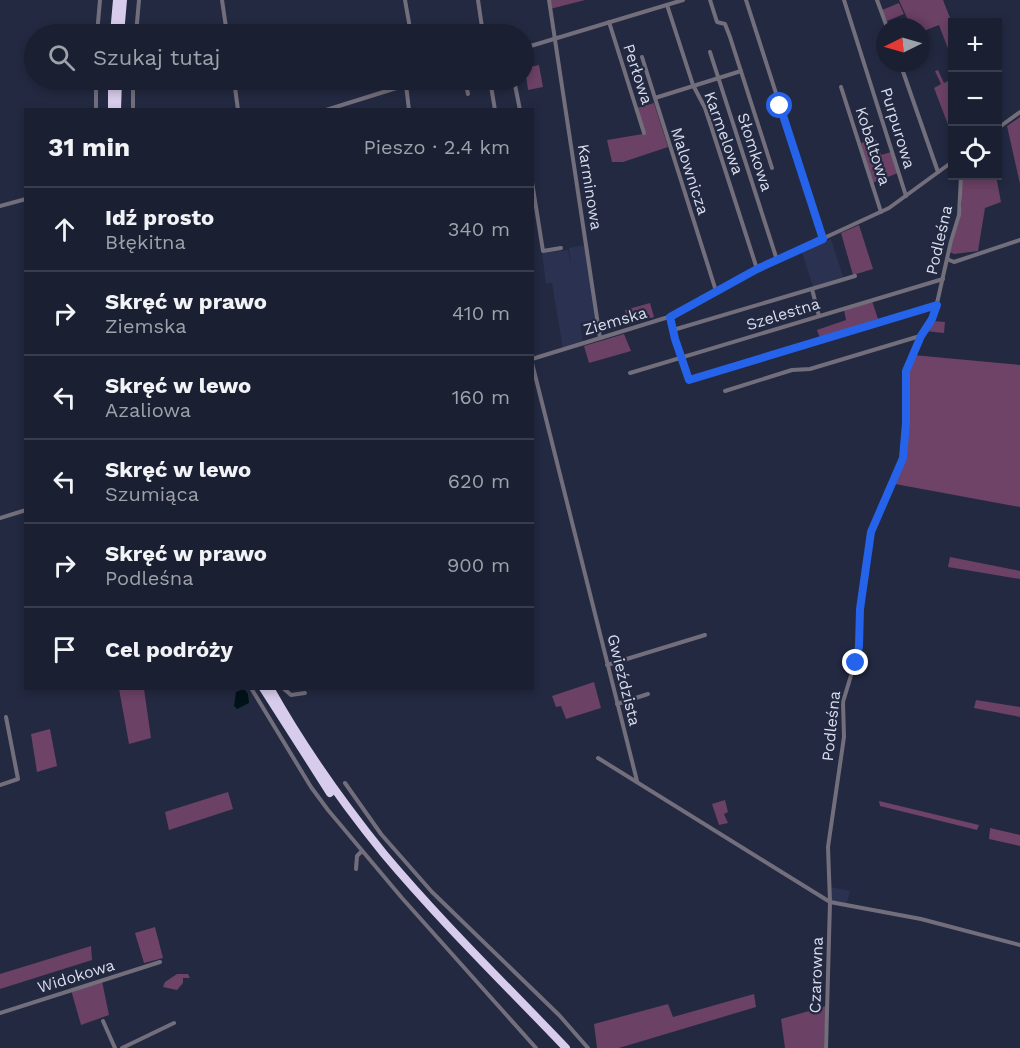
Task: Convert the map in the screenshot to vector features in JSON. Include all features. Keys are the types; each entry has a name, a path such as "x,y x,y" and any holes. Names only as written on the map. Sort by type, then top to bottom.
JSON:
{"highway":[{"path":"115,24 117,0"},
{"path":"121,24 123,0"},
{"path":"112,90 112,108"},
{"path":"117,108 118,90"},
{"path":"264,690 310,763 370,844 429,912 566,1048"},
{"path":"271,690 325,776 380,848 559,1048"}],"street":[{"path":"98,24 100,0"},
{"path":"137,24 139,0"},
{"path":"222,0 226,24"},
{"path":"405,0 409,24"},
{"path":"478,0 482,24"},
{"name":"Karminowa","path":"549,0 600,338"},
{"path":"534,45 684,0"},
{"path":"710,0 717,22 725,24 772,168"},
{"path":"746,0 823,239"},
{"name":"Purpurowa","path":"844,0 906,196"},
{"path":"877,0 884,18"},
{"name":"Karmelowa","path":"667,5 693,86 705,108 757,269"},
{"name":"Perłowa","path":"609,22 644,133"},
{"name":"Słomkowa","path":"710,52 777,260"},
{"name":"Malownicza","path":"642,57 717,291"},
{"path":"655,98 741,71"},
{"path":"903,72 938,172"},
{"name":"Kobaltowa","path":"841,87 881,212"},
{"path":"96,90 96,108"},
{"path":"133,90 133,108"},
{"path":"235,90 238,108"},
{"path":"332,108 388,90"},
{"path":"407,90 410,108"},
{"path":"467,90 468,94"},
{"path":"492,90 495,108"},
{"path":"516,90 520,108"},
{"path":"1001,126 1020,112"},
{"name":"Ziemska","path":"534,360 670,317 757,269 881,212 948,165"},
{"name":"Podleśna","path":"830,902 828,847 844,737 843,702 858,652 860,609 871,532 903,458 906,371 937,305 961,206 961,180"},
{"path":"534,195 543,251 561,248"},
{"path":"0,206 24,200"},
{"path":"945,266 1020,240"},
{"path":"947,259 954,262"},
{"path":"673,330 855,276"},
{"name":"Szelestna","path":"630,373 943,279"},
{"path":"812,289 819,316"},
{"path":"670,317 689,380 937,305"},
{"path":"725,391 792,370 810,369 921,336"},
{"name":"Gwieździsta","path":"534,369 637,783"},
{"path":"0,518 24,511"},
{"path":"607,665 705,635"},
{"path":"252,690 318,797 473,979 537,1048"},
{"path":"285,690 291,695 305,693"},
{"path":"617,704 648,694"},
{"path":"0,785 18,779 6,717"},
{"path":"598,758 830,902 921,919 1020,945"},
{"path":"345,783 381,834 432,892 560,1015 588,1048"},
{"path":"356,869 357,856 362,850"},
{"name":"Czarowna","path":"826,1048 830,902"},
{"name":"Widokowa","path":"0,1013 160,962"},
{"path":"103,1021 115,1048"},
{"path":"122,1048 174,1023"}],"shaded area":[{"path":"549,0 585,0 550,9"},
{"path":"899,0 943,0 950,18 948,18 948,49 939,25 930,28 930,18 907,18"},
{"path":"899,3 904,14 894,18 886,18 882,10"},
{"path":"539,65 543,87 534,89 534,66"},
{"path":"938,70 944,83 948,81 948,125 934,88 941,84 935,71"},
{"path":"654,103 668,147 623,162 612,162 607,140 643,134 637,108"},
{"path":"1020,117 1020,184 1007,126"},
{"path":"876,139 881,155 891,152 898,173 872,183 861,143"},
{"path":"962,180 997,180 1001,202 985,208 978,251 954,254 950,252 962,205"},
{"path":"859,225 873,269 853,275 841,233"},
{"path":"831,239 843,277 813,287 802,252"},
{"path":"585,245 598,320 580,323 583,343 563,349 552,283 546,283 542,253 568,250 571,267 569,248"},
{"path":"872,301 878,319 820,338 817,330 846,320 844,310"},
{"path":"650,303 654,317 629,324 625,310"},
{"path":"933,321 945,322 944,333 925,331"},
{"path":"624,334 631,351 589,363 584,346"},
{"path":"913,355 1020,365 1020,507 895,484 902,467 907,370"},
{"path":"950,557 1020,571 1020,579 948,567"},
{"path":"594,682 601,708 566,719 561,706 556,707 552,696"},
{"path":"119,690 144,690 151,738 129,744"},
{"path":"245,690 248,694 249,703 237,709 234,706 236,692"},
{"path":"976,700 1020,707 1020,717 974,708"},
{"path":"50,729 57,766 37,772 31,734"},
{"path":"228,792 233,809 169,830 165,812"},
{"path":"725,800 728,812 724,814 728,823 719,825 712,804"},
{"path":"879,801 979,825 977,830 880,806"},
{"path":"990,828 1020,835 1020,846 989,839"},
{"path":"831,887 850,891 847,903 832,901"},
{"path":"155,927 163,958 144,963 135,933"},
{"path":"91,946 92,960 0,989 0,974"},
{"path":"177,974 188,974 190,978 183,978 183,983 177,990 163,987 165,982"},
{"path":"102,981 109,1015 81,1025 71,990"},
{"path":"754,994 756,1007 619,1048 597,1048 594,1024 668,1004 673,1017"},
{"path":"826,1006 824,1048 785,1048 781,1019"}],"route":[{"path":"780,106 823,239 757,269 670,317 689,380 937,305 932,319 926,326 909,360 906,371 903,458 871,532 860,609 856,663"}]}
